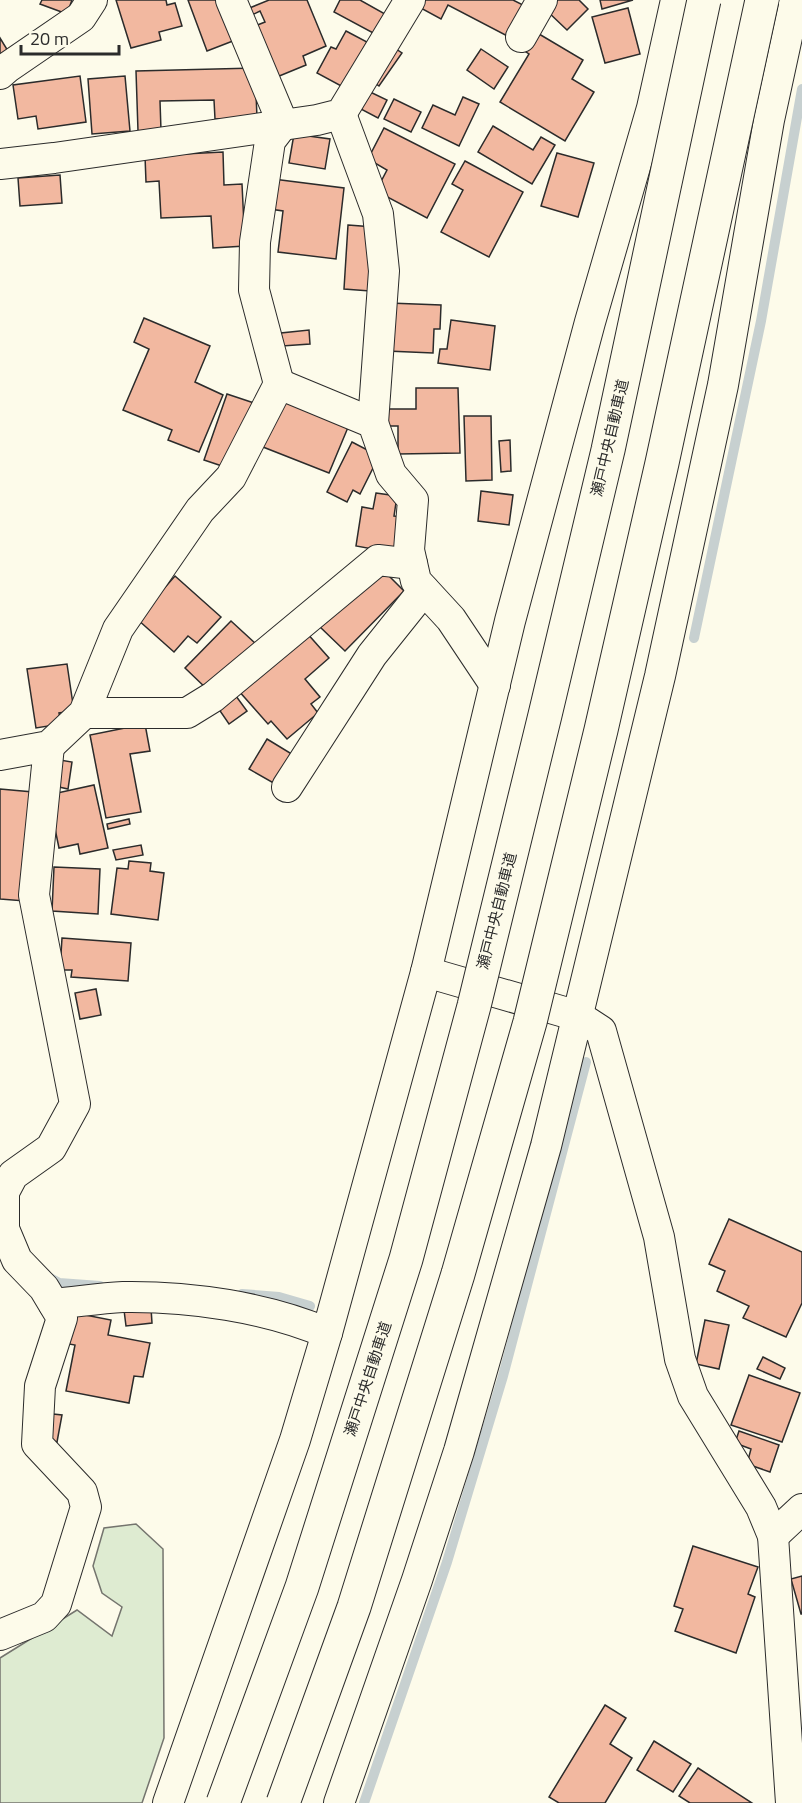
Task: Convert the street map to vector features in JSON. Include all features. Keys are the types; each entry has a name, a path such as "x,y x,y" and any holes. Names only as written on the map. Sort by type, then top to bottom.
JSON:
{"highway":[{"name":"瀬戸中央自動車道","path":"223,1803 302,1587 406,1259 467,1029 608,450 704,0"},
{"path":"284,1803 357,1595 458,1274 530,1022 601,730 762,0"}],"street":[{"path":"0,74 81,17 92,0"},
{"path":"231,0 283,123"},
{"path":"0,164 316,120 341,114 410,0"},
{"path":"521,37 542,0"},
{"path":"168,1803 295,1440 327,1333 426,972 510,621 587,333 652,108 676,0"},
{"path":"339,1803 417,1580 459,1451 546,1146 660,676 723,385 770,120 795,0"},
{"path":"341,114 378,214 384,271 372,423 391,474 413,500 409,550 418,577 451,619 495,685"},
{"path":"0,755 49,746 84,713 118,629 200,510 231,477 279,384 254,290 255,242 270,141 283,123"},
{"path":"279,384 372,423"},
{"path":"84,713 187,713 213,698 378,560 418,577"},
{"path":"287,788 372,655 418,577"},
{"path":"0,1635 44,1617 56,1604 86,1507 82,1492 37,1444 40,1386 62,1318 44,1288 17,1260 4,1229 4,1192 13,1175 51,1148 75,1104 34,895 49,746"},
{"path":"426,972 578,1016 602,1031 659,1238 680,1359 693,1396 761,1507 773,1536 794,1795"},
{"path":"54,1304 123,1297 190,1300 248,1309 302,1323 327,1333"},
{"path":"773,1536 802,1509"}],"green space":[{"path":"136,1524 163,1549 164,1738 142,1803 0,1803 0,1658 77,1610 112,1636 122,1607 102,1593 93,1566 104,1528"}],"building":[{"path":"42,0 72,0 67,14 40,4"},
{"path":"116,0 166,0 167,5 175,3 182,26 159,32 161,40 131,48"},
{"path":"188,0 223,0 238,39 207,51"},
{"path":"269,0 307,0 326,46 303,56 306,65 272,79 250,28 265,22 260,11 250,16 247,9"},
{"path":"340,0 360,0 385,14 375,34 334,12"},
{"path":"420,0 513,0 529,8 513,39 448,5 441,19 417,6"},
{"path":"554,0 579,0 588,9 567,30 545,9"},
{"path":"600,0 633,0 602,9"},
{"path":"628,8 640,54 605,63 592,17"},
{"path":"346,31 367,42 343,87 317,73 331,47 336,49"},
{"path":"534,31 583,60 572,79 594,92 565,141 500,102 529,54 523,50"},
{"path":"0,38 8,51 0,57"},
{"path":"390,45 402,53 379,86 368,78"},
{"path":"481,49 508,67 494,89 467,70"},
{"path":"255,68 257,118 215,119 214,100 160,101 161,130 138,131 136,71"},
{"path":"80,76 86,122 38,129 36,116 18,119 13,85"},
{"path":"125,76 130,131 92,134 88,79"},
{"path":"366,90 387,100 378,118 357,107"},
{"path":"463,97 479,104 459,146 422,128 433,105 455,115"},
{"path":"394,99 421,112 411,132 384,119"},
{"path":"493,126 533,150 541,137 555,145 532,184 478,152"},
{"path":"384,128 455,164 427,218 376,191 387,170 368,159"},
{"path":"294,134 330,139 325,169 289,163"},
{"path":"223,152 224,185 242,184 245,246 213,248 211,216 161,218 159,181 146,182 145,156"},
{"path":"557,153 594,163 578,217 541,206"},
{"path":"465,161 523,192 489,257 441,232 463,190 452,184"},
{"path":"60,175 62,203 20,206 18,178"},
{"path":"273,179 344,188 336,259 278,252 283,211 270,209"},
{"path":"348,225 374,227 370,291 344,289"},
{"path":"389,303 441,305 440,329 434,329 433,353 387,351"},
{"path":"144,318 210,346 195,382 223,395 199,452 168,440 172,430 123,410 149,349 134,342"},
{"path":"451,320 495,326 490,370 438,363 440,349 447,349"},
{"path":"309,330 310,344 282,346 281,333"},
{"path":"416,388 458,388 460,453 398,454 398,426 383,426 383,409 416,409"},
{"path":"227,394 254,403 225,467 204,460"},
{"path":"283,398 349,425 329,473 263,447"},
{"path":"464,416 491,416 492,480 466,481"},
{"path":"510,440 511,471 501,472 499,441"},
{"path":"352,442 379,456 360,494 353,490 347,502 327,492"},
{"path":"481,491 513,495 509,525 478,521"},
{"path":"376,493 397,496 394,516 406,517 400,554 356,546 362,507 373,509"},
{"path":"378,565 404,591 345,651 319,626"},
{"path":"175,576 221,617 197,643 188,636 174,652 137,619"},
{"path":"231,621 256,644 210,692 185,668"},
{"path":"306,632 329,658 305,679 320,697 311,704 318,713 287,739 271,721 268,724 238,690"},
{"path":"67,664 74,711 59,713 61,724 36,728 27,669"},
{"path":"233,692 247,711 229,724 216,705"},
{"path":"145,724 150,751 130,754 141,812 106,818 90,735"},
{"path":"267,739 295,756 277,785 249,769"},
{"path":"54,759 72,762 68,789 50,785"},
{"path":"94,785 108,848 80,854 78,844 59,848 48,795"},
{"path":"0,789 33,792 25,901 0,899"},
{"path":"129,819 130,824 108,829 107,824"},
{"path":"141,845 143,855 116,860 113,850"},
{"path":"129,861 151,863 150,871 164,873 158,920 111,914 117,868 128,869"},
{"path":"54,867 100,869 98,914 52,911"},
{"path":"62,938 131,943 128,981 71,977 72,970 60,970"},
{"path":"96,989 101,1015 80,1019 75,993"},
{"path":"729,1219 802,1252 802,1303 786,1337 743,1318 749,1306 717,1291 725,1271 709,1264"},
{"path":"151,1308 152,1323 126,1326 124,1310"},
{"path":"75,1313 111,1320 108,1335 150,1343 143,1377 134,1376 129,1403 66,1391 75,1345 69,1344"},
{"path":"705,1320 729,1325 719,1369 696,1364"},
{"path":"763,1357 785,1368 780,1379 757,1369"},
{"path":"749,1375 800,1393 782,1442 731,1425"},
{"path":"53,1414 62,1415 57,1442 48,1440"},
{"path":"739,1431 779,1445 770,1472 747,1464 751,1449 735,1443"},
{"path":"693,1546 758,1567 748,1594 755,1597 736,1653 675,1631 683,1609 674,1606"},
{"path":"802,1576 802,1614 801,1614 791,1579"},
{"path":"605,1705 626,1718 610,1744 632,1758 605,1803 559,1803 549,1797"},
{"path":"654,1741 691,1764 673,1792 637,1770"},
{"path":"698,1768 752,1803 690,1803 679,1796"}],"waterway":[{"path":"694,638 761,321 802,89"},
{"path":"364,1803 447,1562 503,1376 586,1062"},
{"path":"46,1276 59,1283 100,1286"},
{"path":"242,1294 279,1297 310,1306"}]}
